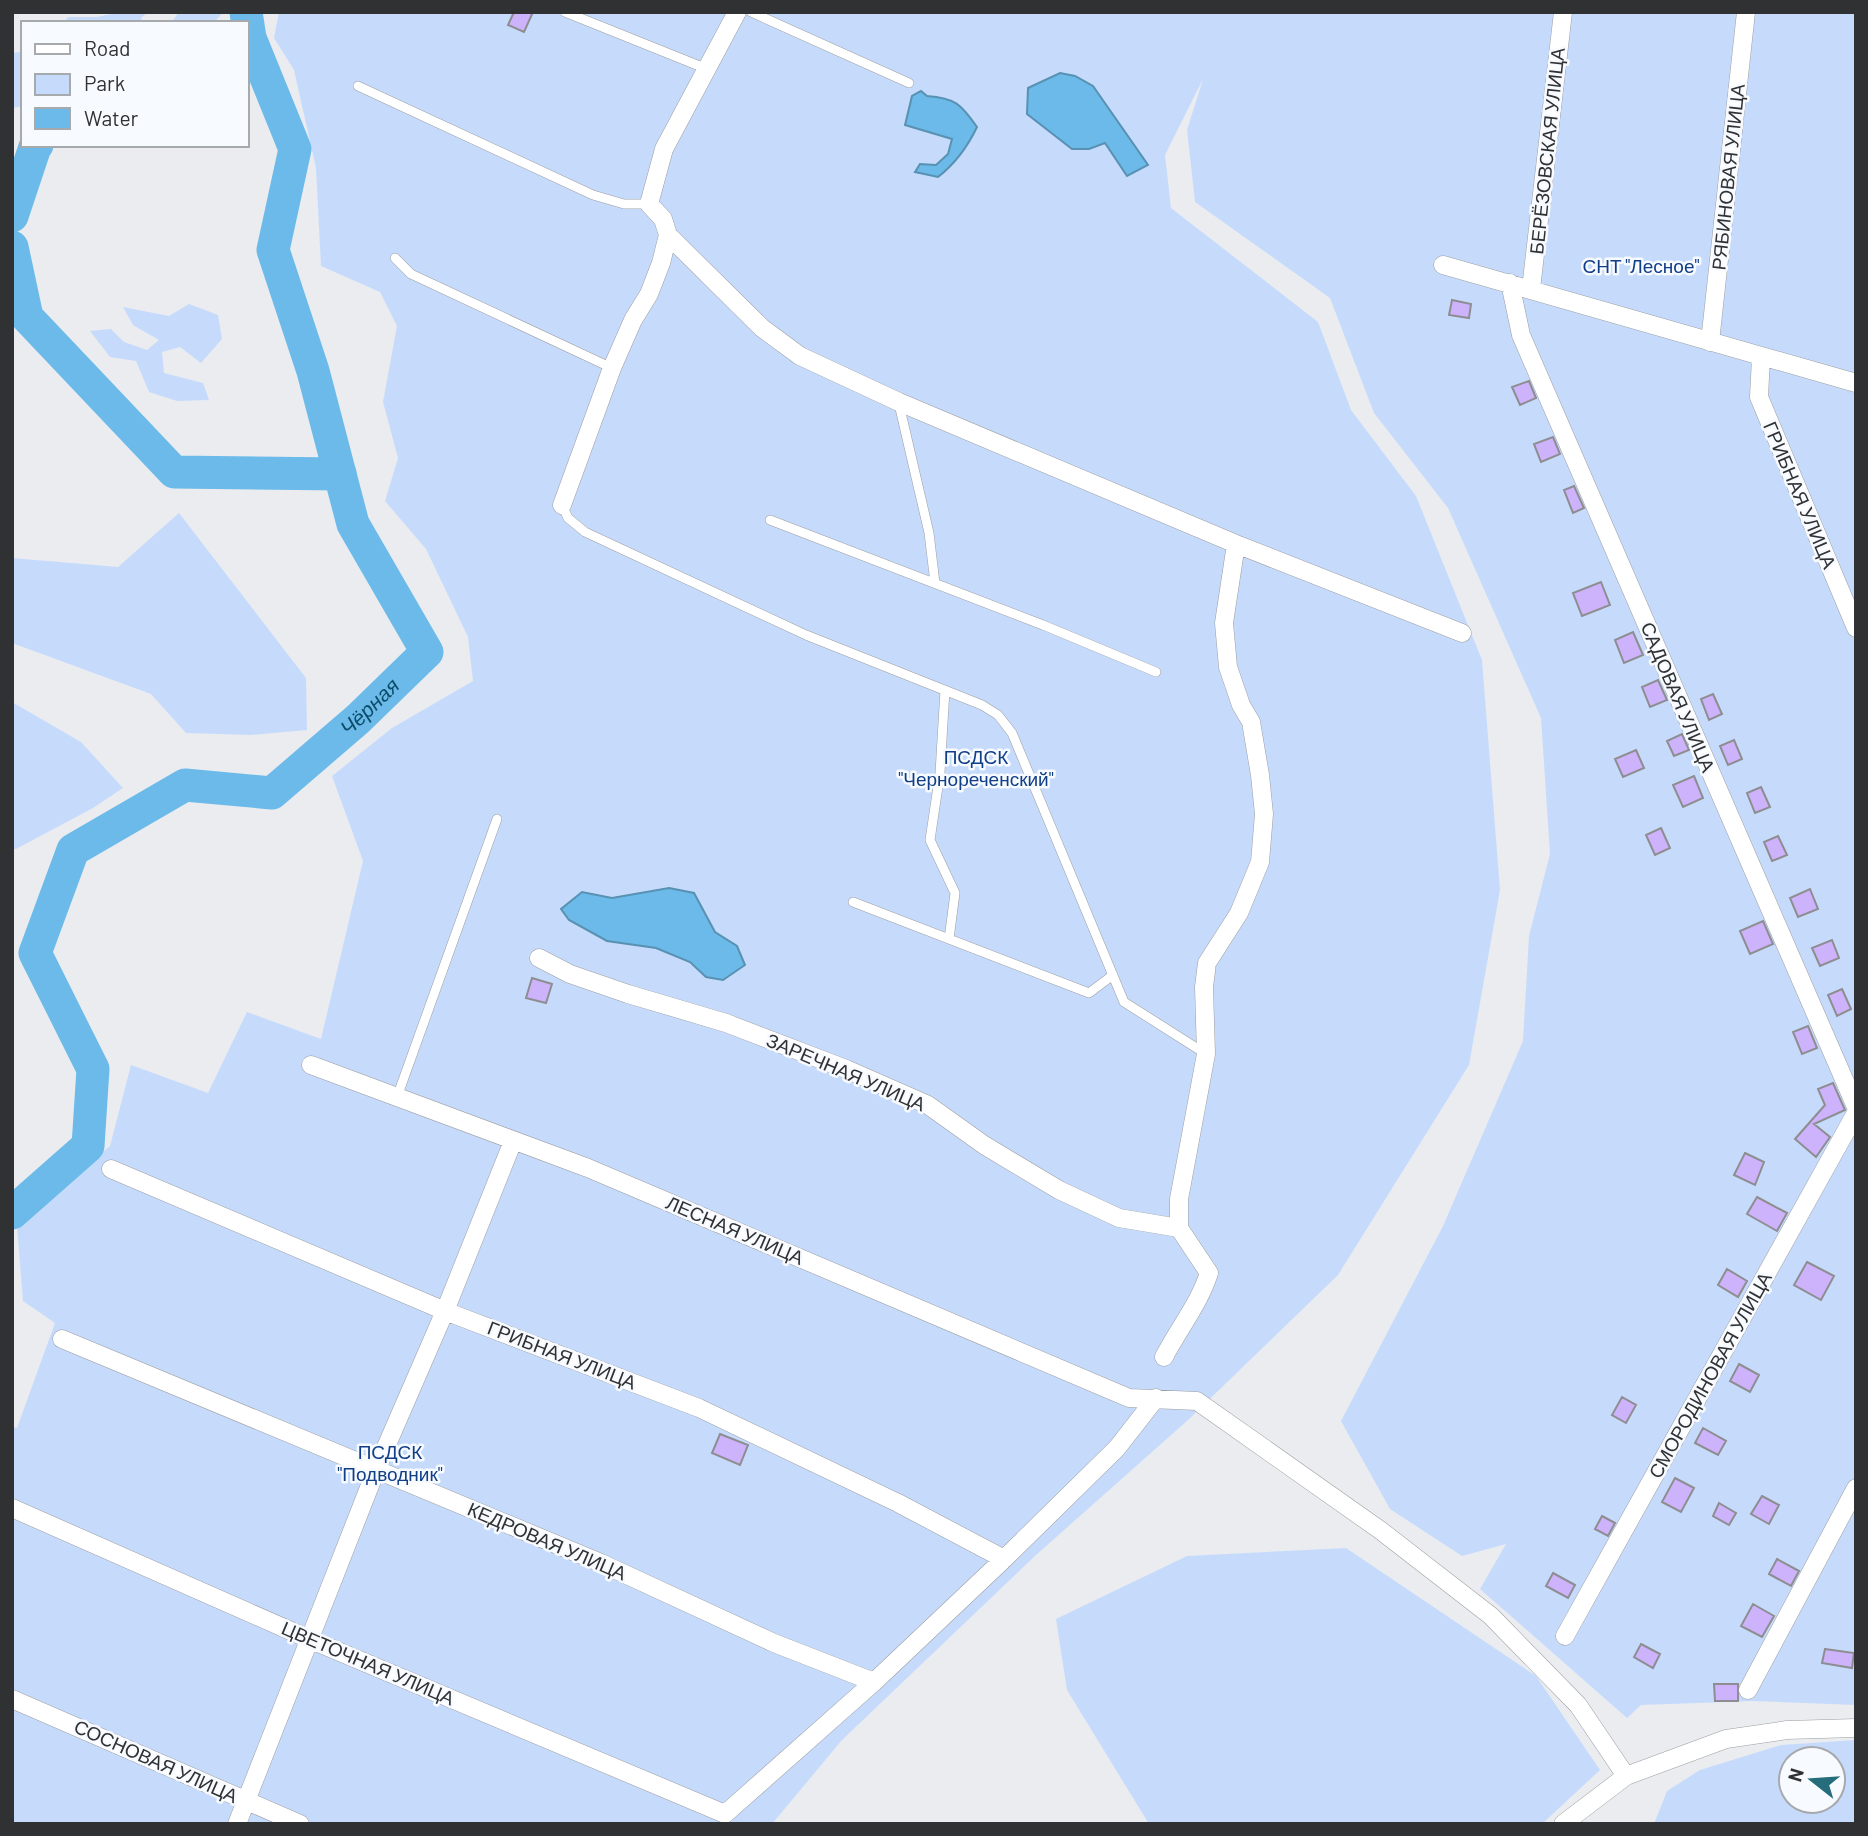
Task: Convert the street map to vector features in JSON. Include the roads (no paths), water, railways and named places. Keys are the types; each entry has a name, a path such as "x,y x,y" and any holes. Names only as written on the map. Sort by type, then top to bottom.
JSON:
{"street":[{"path":"737,12 664,149 649,204 663,219 668,235 762,328 800,356 899,402 1236,544 1462,633"},
{"name":"БЕРЁЗОВСКАЯ УЛИЦА","path":"1531,289 1563,12"},
{"name":"РЯБИНОВАЯ УЛИЦА","path":"1710,342 1746,12"},
{"path":"562,505 612,368 633,320 649,294 668,235"},
{"path":"1443,265 1856,383"},
{"name":"САДОВАЯ УЛИЦА","path":"1510,283 1521,335 1856,1107"},
{"name":"ГРИБНАЯ УЛИЦА","path":"1761,358 1759,397 1856,628"},
{"path":"1164,1357 1201,1296 1209,1273 1179,1228 1180,1199 1206,1054 1204,987 1207,964 1239,914 1260,862 1264,814 1260,775 1251,722 1241,705 1228,667 1224,623 1236,544"},
{"name":"ЗАРЕЧНАЯ УЛИЦА","path":"539,958 570,974 778,1042 877,1082 929,1105 984,1145 1059,1191 1119,1219 1179,1228"},
{"name":"ЛЕСНАЯ УЛИЦА","path":"311,1065 588,1168 1129,1398 1197,1401 1380,1530 1491,1616 1578,1705 1626,1776"},
{"name":"СМОРОДИНОВАЯ УЛИЦА","path":"1565,1636 1856,1113"},
{"path":"237,1824 376,1470 445,1311 513,1141"},
{"name":"ГРИБНАЯ УЛИЦА","path":"111,1169 445,1311 699,1408 898,1503 1004,1559"},
{"name":"КЕДРОВАЯ УЛИЦА","path":"62,1339 601,1563 774,1643 874,1682"},
{"path":"874,1682 1117,1448 1156,1398"},
{"path":"1748,1690 1856,1488"},
{"name":"ЦВЕТОЧНАЯ УЛИЦА","path":"12,1508 309,1639 725,1814 874,1682"},
{"name":"СОСНОВАЯ УЛИЦА","path":"12,1699 300,1824"},
{"path":"1563,1824 1626,1776 1726,1740 1787,1730 1856,1728"}],"lane":[{"path":"565,12 707,69"},
{"path":"751,12 909,83"},
{"path":"358,86 593,195 624,204 649,204"},
{"path":"395,258 411,274 612,368"},
{"path":"899,402 929,533 935,583"},
{"path":"562,505 568,518 596,537 806,635 982,705 998,715 1012,733 1124,1002 1206,1054"},
{"path":"770,520 1044,625 1156,672"},
{"path":"945,690 940,773 930,840 954,893 949,939"},
{"path":"397,1097 497,819"},
{"path":"853,902 1089,993 1113,975"}],"water":[{"path":"1060,73 1075,76 1093,86 1148,165 1127,176 1105,143 1089,149 1072,149 1027,114 1028,88"},
{"path":"921,91 927,96 944,98 956,104 977,127 960,155 938,177 915,172 920,164 936,165 948,154 952,139 905,125 912,96"},
{"path":"669,888 694,893 715,932 737,946 745,965 723,980 706,977 690,962 656,948 607,941 569,920 561,909 582,892 612,898"}],"waterway":[{"name":"Чёрная","path":"246,12 247,21"},
{"name":"Чёрная","path":"12,1213 88,1146 93,1069 35,953 73,850 185,785 272,793 358,719 427,652 353,524 313,371 273,250 295,149 250,38 248,25"},
{"path":"12,216 35,147"},
{"path":"12,247 27,317 174,472 340,474"}],"park label":[{"name":"СНТ \"Лесное\"","path":"1641,266"},
{"name":"ПСДСК \"Чернореченский\"","path":"976,768"},
{"name":"ПСДСК \"Подводник\"","path":"390,1463"}]}
